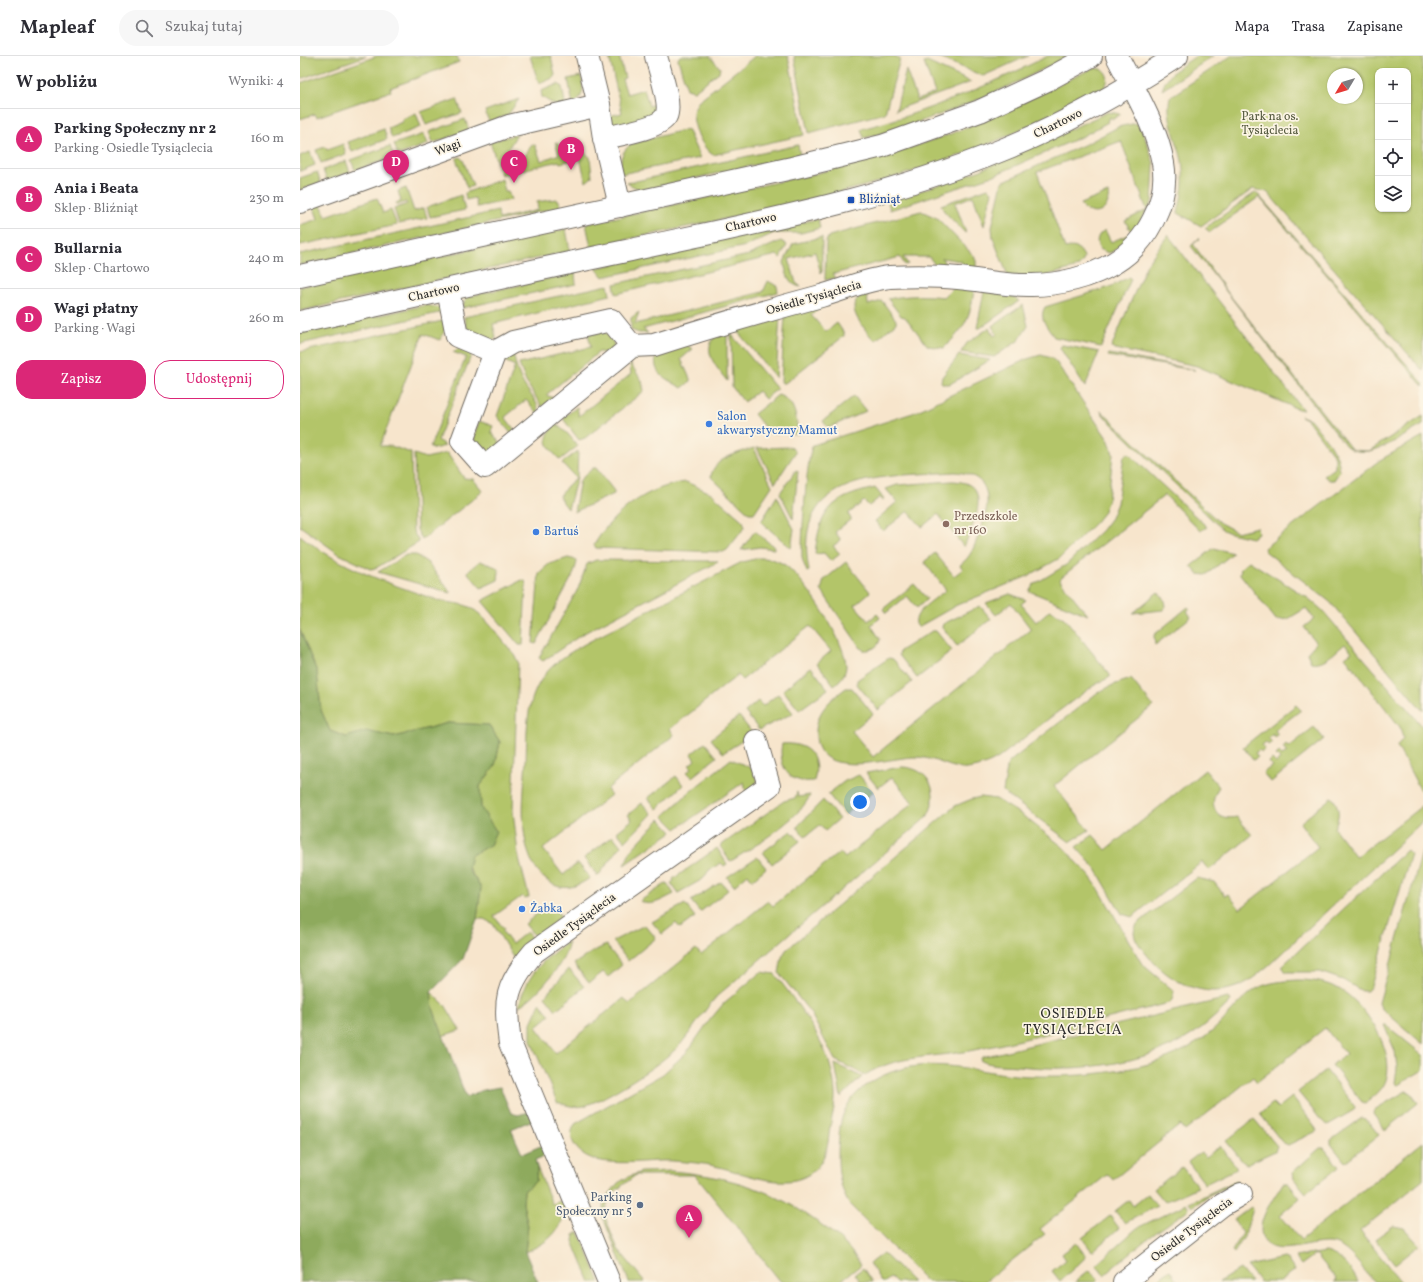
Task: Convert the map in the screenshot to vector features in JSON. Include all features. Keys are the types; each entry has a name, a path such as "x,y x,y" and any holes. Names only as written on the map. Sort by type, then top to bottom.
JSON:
{"street":[{"path":"587,56 620,206"},
{"path":"604,138 659,124 666,116 668,105 656,56"},
{"path":"300,276 800,166 895,142 940,126 1004,100 1091,56"},
{"name":"Osiedle Tysiąclecia","path":"632,346 654,345 881,279 956,278 1010,285 1054,284 1094,273 1115,262 1146,233 1156,215 1164,181 1164,165 1154,132 1116,56"},
{"name":"Chartowo","path":"300,322 807,211 896,187 1002,150 1087,110 1132,86 1177,56"},
{"name":"Wagi","path":"300,202 509,126 599,105"},
{"path":"448,290 457,336 495,352"},
{"path":"611,320 632,346 485,467 462,441 495,352 513,342 611,320"},
{"name":"Osiedle Tysiąclecia","path":"609,1282 510,1043 506,1018 508,995 518,972 534,952 769,786 756,741"},
{"name":"Osiedle Tysiąclecia","path":"1124,1282 1222,1206 1241,1194"}],"green space":[{"path":"300,56 366,56 300,79"},
{"path":"377,56 457,56 459,62 390,88 391,91 317,117 315,114 300,119 300,83"},
{"path":"530,56 551,56 555,75 553,78 539,84"},
{"path":"609,56 619,56 625,78 622,79 627,94 644,89 649,106 662,102 661,112 618,126 613,124 608,116 622,113"},
{"path":"680,56 710,56 720,68 719,72 694,91 687,89 678,59"},
{"path":"755,56 788,56 804,135 713,155 705,147 699,137 693,119 694,110 698,101"},
{"path":"794,56 895,56 900,59 885,113 809,133"},
{"path":"935,56 1028,56 983,76"},
{"path":"1048,56 1068,56 994,93 917,123 864,138 861,129 933,107"},
{"path":"1196,56 1213,56 1162,90 1167,78 1171,74 1180,66"},
{"name":"Park na os. Tysiąclecia","path":"1231,56 1423,56 1423,371 1267,192 1253,189 1201,226 1178,213 1183,187 1183,168 1169,113 1170,97"},
{"path":"927,62 971,82 896,110 906,70 917,100 935,93 924,63"},
{"path":"1093,68 1102,69 1106,74 1107,83 1104,88 1059,112 1012,134 935,164 838,193 789,205 591,247 586,224 814,174 897,152 948,135 1003,112"},
{"path":"581,76 583,85 581,96 573,105 568,79"},
{"path":"558,84 562,87 566,108 559,108 542,97 541,91"},
{"path":"457,99 462,113 426,125 421,112"},
{"path":"519,99 508,115 489,122 485,111"},
{"path":"1108,112 1121,114 1113,119 1110,117 1108,122 1083,136 990,177 890,210 888,202 981,170"},
{"path":"416,113 421,127 392,138 388,128 402,122 402,119"},
{"path":"465,119 469,130 433,143 429,132"},
{"path":"1137,123 1142,129 1154,164 1152,202 1133,234 1112,252 1108,253 1100,249 1097,241 1100,234 1105,230 1111,242 1132,233 1125,221 1147,210 1121,141 1037,172 1065,248 1071,247 1079,249 1084,257 1083,261 1078,267 1045,276 1008,276 993,238 992,227 1002,182 1088,143 1118,127"},
{"path":"384,129 387,139 352,152 348,142"},
{"path":"687,129 700,158 621,174 623,154 627,147 631,144"},
{"path":"424,134 428,144 398,155 394,144"},
{"path":"517,134 508,149 523,159 532,144 535,145 541,161 559,154 555,142 573,154 579,148 590,157 592,177 586,182 580,158 560,163 559,161 501,175 490,142"},
{"path":"343,144 346,154 321,163 316,150 325,147 327,150"},
{"path":"798,145 800,155 646,189 638,189 627,183"},
{"path":"390,146 394,157 355,170 351,160"},
{"path":"310,152 315,165 300,171 300,156"},
{"path":"460,157 463,160 473,186 467,188 456,159"},
{"path":"346,161 350,172 327,181 323,170"},
{"path":"317,172 321,183 300,190 300,178"},
{"path":"502,179 505,191 508,191 511,200 477,207 475,198 466,200 465,193"},
{"path":"406,188 414,211 424,208 427,218 399,224 394,209 407,204 406,202 397,205 396,203 401,201 398,191"},
{"path":"988,188 992,192 984,226 973,196 955,203 966,233 964,232 944,211 941,205"},
{"path":"1256,192 1423,383 1423,386 1259,197 1210,232 1205,228"},
{"path":"1108,193 1107,205 1100,212 1090,212 1080,204"},
{"path":"461,195 465,210 430,217 427,207"},
{"path":"377,198 383,213 391,210 397,225 300,245 300,225 318,219 313,205 320,202 326,216"},
{"path":"556,199 560,202 561,207 300,265 300,254 498,211 499,219 538,210 537,202"},
{"path":"921,211 937,218 974,256 976,261 976,272 964,270 961,261 942,258 946,267 936,266 929,257 903,257 908,264 905,265 900,257 833,274 836,278 825,280 826,241 829,236"},
{"path":"818,219 820,228 801,233 774,233 746,246 603,277 596,268"},
{"path":"566,229 570,251 300,311 300,287"},
{"path":"1168,235 1303,410 1197,366 1111,348 1147,264"},
{"path":"822,237 822,272 821,273 815,252 789,259 796,283 801,287 793,284 788,278 784,262 793,244"},
{"path":"781,241 787,245 780,258 777,255 616,294 614,284 749,255"},
{"path":"1193,244 1228,293 1351,448 1346,446 1191,246"},
{"path":"575,273 576,284 462,308 466,298 470,296"},
{"path":"1129,277 1131,279 1101,347 1054,337 1043,319 1043,311 1045,307 1110,287"},
{"path":"768,281 777,286 778,292 643,329 648,333 639,333 631,330 631,318 639,312 635,324 763,292"},
{"path":"608,285 610,295 493,324 496,338 492,341 467,329 464,317"},
{"path":"955,286 974,290 971,308 962,328 944,348 928,346 905,317 901,316 888,299 916,296 944,297"},
{"path":"984,291 1013,296 1019,301 980,328 977,328"},
{"path":"867,292 868,305 882,301 896,320 896,323 876,340 873,339 859,321 854,308 855,302 859,297"},
{"path":"426,305 440,308 443,312 300,344 300,333"},
{"path":"1023,305 1028,326 1019,340 994,357 961,352 967,343 989,328 994,336 997,334 992,326"},
{"path":"823,306 811,315 826,332 837,323 844,333 844,336 785,383 782,383 785,315"},
{"path":"780,316 776,378 738,332 738,327"},
{"path":"447,320 447,326 440,340 423,334 380,446 391,446 411,453 413,531 419,542 376,568 370,569 339,554 300,526 300,352"},
{"path":"604,332 610,336 613,342 613,354 599,352 546,395 553,398 542,407 526,382 519,364 591,347 588,334"},
{"path":"727,334 727,381 712,360 710,348 711,342 715,337"},
{"path":"731,334 777,389 765,399 758,391 744,402 732,387"},
{"path":"685,344 693,349 681,359 691,381 682,388 658,372 656,362 657,355"},
{"path":"1062,345 1099,352 1085,387 1060,348"},
{"path":"458,349 472,353 438,440 445,446 433,449 430,447 466,357 453,352"},
{"path":"513,352 520,377 538,407 539,415 526,400 505,417 517,433 513,436 497,416 515,366 502,360"},
{"path":"1109,354 1186,368 1195,370 1108,356"},
{"path":"959,355 990,360 950,384 943,384 941,382 942,377"},
{"path":"1041,355 1051,358 1056,362 1109,441 1113,454 1108,500 1103,513 1060,558 1028,576 957,605 918,627 916,622 920,612 946,590 924,562 935,553 954,576 963,569 960,565 967,559 972,551 983,523 986,513 986,494 984,486 978,479 968,474 955,472 900,475 873,479 849,486 828,497 814,514 807,538 809,571 807,572 802,557 802,535 807,480 813,445 913,413 1027,359"},
{"path":"630,363 642,381 644,391 585,438 579,440 564,420 564,417 577,407 579,416 631,374"},
{"path":"778,395 792,405 796,416 798,434 769,433 754,414"},
{"path":"854,396 866,411 828,428 823,421"},
{"path":"1100,410 1220,523 1237,532 1257,527 1258,533 1252,538 1223,530 1105,417"},
{"path":"1301,416 1310,419 1329,443 1338,459 1340,471 1334,480 1329,480 1324,476 1335,468 1335,457 1307,419"},
{"path":"1423,416 1423,425 1385,446 1370,451"},
{"path":"479,421 493,426 491,432 502,445 487,454 477,451 474,436"},
{"path":"556,424 568,434 578,446 560,460 549,447 547,439 551,429"},
{"path":"1423,436 1423,711 1330,602 1265,551 1264,548 1380,460"},
{"path":"791,447 795,453 775,483 757,448"},
{"path":"754,448 772,486 754,513 749,513 711,477 716,465 721,461 734,454"},
{"path":"578,451 577,477 568,509 559,497 567,486 576,478 562,463"},
{"path":"447,453 464,478 473,479 483,491 422,540 417,530 414,454 426,458"},
{"path":"1128,453 1207,527 1200,531 1165,495 1059,579 1088,615 1029,591 1033,585 1066,565 1102,530 1111,518 1117,503 1124,456"},
{"path":"593,468 596,468 614,491 614,494 574,512 580,480"},
{"path":"796,470 798,471 793,519 780,493"},
{"path":"952,481 966,483 974,488 978,496 976,516 964,547 938,514 922,527 908,511 883,531 875,521 897,502 886,489 897,485"},
{"path":"686,482 711,493 743,521 745,527 727,550 723,552 596,548 594,545 602,533 622,511 645,495 658,489"},
{"path":"875,488 884,499 882,500 880,497 869,506 864,501 848,514 851,519 835,532 841,540 833,546 840,554 831,561 824,553 815,554 820,526 830,508 838,501 848,496"},
{"path":"777,496 794,529 791,548 761,522"},
{"path":"755,531 774,547 774,549 760,547 741,550"},
{"path":"300,535 332,557 366,574 437,600 460,604 473,609 494,630 514,654 518,662 513,811 518,854 529,897 525,899 522,896 494,916 504,929 502,931 512,944 527,932 536,944 517,964 493,924 484,919 477,919 481,888 468,867 471,855 490,845 496,831 481,808 480,786 495,766 500,742 489,725 448,723 394,737 373,733 346,737 330,731 321,710 317,672 300,630"},
{"path":"1214,548 1233,553 1206,575 1198,574 1191,566"},
{"path":"406,555 416,555 428,563 451,593 378,572"},
{"path":"568,558 576,560 577,562 574,573 536,644 533,643 539,573 549,564"},
{"path":"766,558 785,565 803,583 813,596 832,627 844,654 846,665 843,676 834,685 817,663 831,651 810,626 742,680 738,675 670,729 674,735 607,789 611,795 543,849 563,875 578,863 590,878 575,886 565,888 549,882 538,872 530,858 526,843 523,808 528,717 532,699 541,680 552,666 585,644 742,562"},
{"path":"596,560 718,562 584,633 543,661 539,658 578,589 587,564"},
{"path":"480,561 496,567 499,571 498,580 481,588 468,573 469,570"},
{"path":"1249,561 1308,598 1322,610 1423,727 1423,795 1397,746 1403,738 1400,727 1345,657 1352,652 1345,644 1334,654 1325,659 1311,662 1307,653 1316,643 1304,627 1314,619 1306,608 1288,619 1276,620 1240,574 1241,568"},
{"path":"846,562 870,592 855,605 868,621 877,614 880,618 871,625 880,639 878,644 872,649 863,650 860,647 821,590 824,580"},
{"path":"522,580 525,581 526,584 523,645 519,645 482,601"},
{"path":"914,584 927,599 917,608 907,596 886,613 883,609"},
{"path":"1158,592 1165,601 1166,606 1163,610 1133,613"},
{"path":"1010,594 1026,600 1021,604 1036,622 1050,610 1064,618 1110,675 1110,677 1093,686 998,758 977,767 969,769 956,768 921,757 856,764 841,763 829,759 820,750 816,736 818,720 824,708 846,688 852,688 873,714 852,731 873,757 1031,629 1011,603 996,615 986,603"},
{"path":"980,606 991,619 957,646 942,627 943,624"},
{"path":"1188,607 1190,609 1187,611 1191,617 1155,645 1154,635"},
{"path":"300,630 317,672 321,710 330,731 346,737 366,731 394,737 448,723 489,725 500,742 495,766 480,786 481,808 496,831 490,845 471,855 468,869 481,888 477,919 463,959 431,992 433,1008 466,1097 483,1090 500,1087 511,1113 518,1115 529,1112 533,1120 511,1129 522,1154 543,1145 547,1155 535,1160 537,1167 536,1181 524,1191 523,1204 528,1226 525,1252 538,1282 300,1282"},
{"path":"932,631 936,631 952,651 917,678 899,655 900,651"},
{"path":"889,658 893,659 912,682 878,710 857,684 857,680"},
{"path":"811,667 828,689 799,710 783,690"},
{"path":"1131,679 1153,706 1054,786 1089,830 1070,842 1003,792 1008,763 1097,693 1113,685"},
{"path":"778,694 793,713 759,730 745,712 758,701 763,706"},
{"path":"1296,705 1301,710 1275,730 1278,735 1275,737 1273,734 1268,738 1272,742 1268,745 1266,742 1262,745 1265,749 1262,752 1259,750 1255,753 1258,757 1253,760 1243,747"},
{"path":"739,716 753,734 723,753 711,739"},
{"path":"1314,727 1324,739 1271,782 1263,773 1272,766 1269,762 1272,759 1276,763 1280,759 1276,755 1279,752 1282,755 1287,752 1283,747 1286,744 1289,747"},
{"path":"705,743 717,757 692,777 687,772 692,768 689,765 695,760 691,754"},
{"path":"782,744 799,745 810,752 814,758 815,764 816,772 814,781 800,781 793,778 789,774 783,765 781,754"},
{"path":"731,759 751,768 758,780 747,796 744,782 676,829 663,816 692,790"},
{"path":"902,767 912,768 920,772 930,783 933,791 933,799 927,817 717,996 680,1045 672,1053 620,1088 594,1102 577,1107 557,1102 531,1041 531,1023 540,1003 550,1015 536,1027 556,1053 624,998 629,1004 696,949 701,955 768,901 773,906 840,852 845,858 913,803 892,777 878,788 866,773"},
{"path":"1205,770 1219,787 1215,793 1215,810 1223,817 1237,817 1252,835 1209,870 1202,862 1132,917 1122,914 1096,869 1076,847 1093,835 1106,850"},
{"path":"859,775 873,792 845,815 828,794 845,781"},
{"path":"676,776 683,785 657,809 648,798"},
{"path":"797,792 798,797 810,795 805,804 797,813 763,840 731,861 729,860 720,846 784,801 795,798"},
{"path":"981,797 996,799 1022,815 1063,847 1089,875 1099,889 1142,964 1174,991 1172,1000 1169,1003 998,1045 960,1053 891,1063 865,1075 835,1060 810,1012 779,973 782,957 786,950 955,806"},
{"path":"1332,797 1338,808 1338,816 1334,828 1356,857 1423,805 1423,821 1269,965 1254,978 1245,983 1221,991 1191,987 1178,981 1153,962 1135,938 1134,932 1137,924 1197,878 1214,882 1225,896 1228,894 1240,909 1318,847 1300,823"},
{"path":"823,800 839,819 825,831 820,825 805,837 797,827"},
{"path":"642,803 652,814 625,842 617,832 632,820 628,815"},
{"path":"660,819 672,832 624,865 632,849"},
{"path":"791,831 800,841 772,864 763,852"},
{"path":"613,836 621,846 598,876 584,858"},
{"path":"717,848 727,864 724,866 721,863 709,870 703,879 678,893 671,883 674,881 673,879"},
{"path":"1423,849 1423,1044 1381,1008 1379,1003"},
{"path":"1407,850 1411,854 1371,986 1367,991 1362,991 1343,980 1320,972 1286,972 1282,966"},
{"path":"757,857 766,868 752,880 748,874 734,886 727,877"},
{"path":"721,882 728,890 700,912 691,901"},
{"path":"667,883 674,894 653,903 648,904 640,901"},
{"path":"549,904 558,912 564,923 539,941 525,924"},
{"path":"685,904 695,917 680,928 676,923 662,934 652,922"},
{"path":"645,925 656,938 628,961 613,941"},
{"path":"568,942 567,950 563,959 550,978 533,996 519,1006 526,986 537,969 551,955"},
{"path":"606,945 622,965 608,977 603,972 589,983 574,964"},
{"path":"569,969 584,987 556,1010 545,996"},
{"path":"761,972 775,974 805,1015 822,1045 833,1076 835,1093 834,1109 828,1143 820,1164 810,1174 803,1177 795,1180 775,1181 705,1164 673,1161 619,1163 605,1162 592,1159 582,1153 574,1144 572,1139 572,1132 575,1124 663,1074 687,1052 724,1003"},
{"path":"1297,980 1319,982 1339,989 1349,995 1376,1028 1386,1055 1388,1068 1383,1087 1366,1103 1362,1102 1332,1065 1346,1054 1325,1028 1257,1082 1253,1077 1185,1131 1180,1125 1113,1180 1108,1174 1040,1229 1045,1234 985,1282 927,1282 849,1204 845,1196 840,1180 838,1163 838,1146 841,1121 851,1100 861,1089 888,1073 908,1067 929,1065 949,1066 1011,1075 1076,1075 1120,1070 1149,1064 1187,1049 1204,1038 1219,1025 1241,1001 1256,989 1271,983"},
{"path":"431,992 445,1005 460,1030 442,1036 433,1008"},
{"path":"1228,998 1231,1000 1230,1002 1203,1027 1185,1039 1166,1048 1125,1061 1083,1067 1040,1068 999,1065 980,1060 982,1057"},
{"path":"1384,1025 1386,1025 1423,1055 1423,1070 1398,1085 1395,1083 1397,1068 1395,1051"},
{"path":"835,1064 862,1077 841,1097"},
{"path":"1326,1070 1355,1107 1354,1110 1328,1125 1321,1120 1298,1092"},
{"path":"1406,1091 1410,1092 1418,1103 1385,1130 1373,1114 1374,1110"},
{"path":"1292,1097 1317,1131 1288,1145 1282,1142 1260,1114 1273,1103 1278,1108"},
{"path":"1362,1118 1366,1119 1379,1135 1345,1162 1331,1144 1331,1140"},
{"path":"1254,1119 1277,1146 1275,1151 1247,1164 1243,1162 1226,1141"},
{"path":"1423,1142 1423,1180 1360,1231 1401,1282 1375,1282 1352,1255 1335,1244 1317,1244 1285,1249 1268,1245 1263,1239 1261,1224 1263,1217 1283,1183 1288,1183 1300,1198 1280,1215 1301,1240"},
{"path":"1220,1146 1236,1166 1236,1169 1205,1184 1188,1162 1201,1152 1206,1157"},
{"path":"1320,1148 1324,1148 1339,1167 1306,1193 1294,1179 1293,1172"},
{"path":"537,1167 552,1204 565,1199 568,1207 557,1230 547,1240 525,1252 528,1226 523,1204 524,1191 536,1181"},
{"path":"1182,1167 1198,1187 1165,1202 1154,1189"},
{"path":"671,1171 710,1176 763,1191 796,1208 821,1224 845,1244 861,1265 839,1282 781,1282 695,1175 636,1175 610,1195 604,1214 618,1249 645,1282 629,1282 602,1215 604,1201 618,1183 628,1177 641,1172"},
{"path":"1237,1180 1238,1181 1236,1183 1209,1195 1192,1207 1189,1203"},
{"path":"1148,1194 1157,1206 1125,1223 1115,1211 1129,1200 1133,1206"},
{"path":"1186,1204 1189,1209 1147,1239 1104,1275 1096,1265 1137,1228"},
{"path":"1251,1207 1253,1209 1244,1237 1234,1253 1232,1251 1243,1233 1234,1220"},
{"path":"1110,1216 1119,1228 1093,1251 1091,1250 1082,1238"},
{"path":"1393,1226 1404,1228 1419,1245 1395,1264 1375,1239"},
{"path":"579,1232 600,1282 590,1282 573,1241 574,1235"},
{"path":"1076,1243 1085,1255 1085,1258 1060,1281 1052,1271 1066,1260 1062,1254"},
{"path":"1326,1252 1336,1256 1345,1263 1358,1282 1334,1282 1337,1280 1316,1254 1301,1265 1295,1257"},
{"path":"883,1253 913,1282 896,1282 891,1277 885,1282 881,1282 870,1263"},
{"path":"1284,1258 1288,1260 1295,1270 1280,1282 1260,1282 1247,1266"},
{"path":"863,1268 872,1282 861,1282 855,1274"},
{"path":"1240,1269 1251,1282 1219,1282"},
{"path":"1170,1270 1177,1282 1155,1282"},
{"path":"1088,1271 1091,1272 1098,1280 1096,1282 1075,1282"}],"place":[{"name":"Ania i Beata","path":"571,170"},
{"name":"Wagi płatny","path":"396,183"},
{"name":"Bullarnia","path":"514,183"},
{"name":"Bliźniąt","path":"851,200"},
{"name":"Salon akwarystyczny Mamut","path":"709,424"},
{"name":"Przedszkole nr 160","path":"946,524"},
{"name":"Bartuś","path":"536,532"},
{"name":"Żabka","path":"522,909"},
{"name":"Parking Społeczny nr 5","path":"640,1205"},
{"name":"Parking Społeczny nr 2","path":"689,1238"}],"district":[{"name":"OSIEDLE TYSIĄCLECIA","path":"1073,1022"}]}
